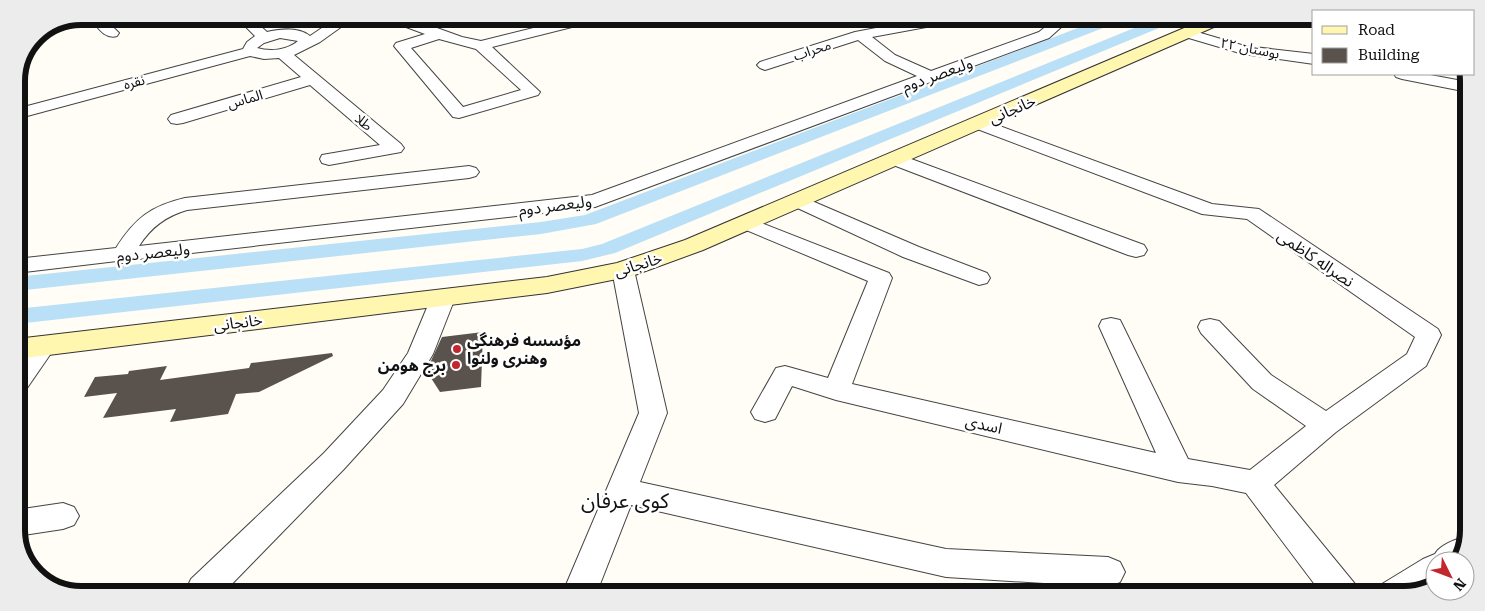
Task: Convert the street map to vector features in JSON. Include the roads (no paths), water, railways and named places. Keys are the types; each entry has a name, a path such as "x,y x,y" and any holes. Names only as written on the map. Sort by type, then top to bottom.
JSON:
{"main road":[{"name":"خانجانی","path":"25,348 547,285 623,270 694,246 1205,25"}],"street":[{"path":"103,25 112,33"},
{"path":"251,25 265,38"},
{"path":"299,47 306,40 300,35 280,34 252,44 250,48 251,51 260,54 282,53 299,47 315,40 337,25"},
{"path":"416,25 468,44 481,45 561,25"},
{"path":"422,27 432,25"},
{"name":"محراب","path":"765,64 860,34 909,25"},
{"name":"ولیعصر دوم","path":"25,265 122,256 595,201 1044,35 1056,25"},
{"name":"بوستان ۲۲","path":"1187,33 1243,50 1312,59"},
{"path":"440,34 401,46 459,114 532,92 481,45"},
{"path":"860,34 890,58 931,77"},
{"name":"نقره","path":"25,112 251,51"},
{"name":"طلا","path":"282,53 395,148 329,159"},
{"path":"1407,75 1460,85"},
{"name":"الماس","path":"177,119 313,79"},
{"name":"نصراله کاظمی","path":"978,123 1209,210 1252,214 1429,335 1417,360 1326,425 1255,483"},
{"path":"895,160 1136,250"},
{"path":"122,256 138,229 164,210 185,204 469,172"},
{"path":"798,201 911,252 979,278"},
{"path":"746,223 881,278 836,390"},
{"path":"582,586 652,413 623,270"},
{"path":"207,586 334,461 393,397 420,354 443,298"},
{"path":"1112,326 1178,470"},
{"path":"1210,327 1262,382 1326,425"},
{"path":"25,371 43,346"},
{"name":"اسدی","path":"765,412 785,374 836,390 1178,470 1212,474 1255,483"},
{"path":"1255,483 1337,586"},
{"path":"621,490 946,563 1108,572"},
{"path":"25,522 63,516"},
{"path":"1408,586 1425,575"}],"waterway":[{"path":"25,283 541,228 589,220 1098,25"},
{"path":"25,316 582,255 608,249 1154,25"}],"place":[{"name":"مؤسسه فرهنگی وهنری ولنوا","path":"457,349"},
{"name":"برج هومن","path":"456,365"}],"district":[{"name":"کوی عرفان","path":"625,501"}]}
